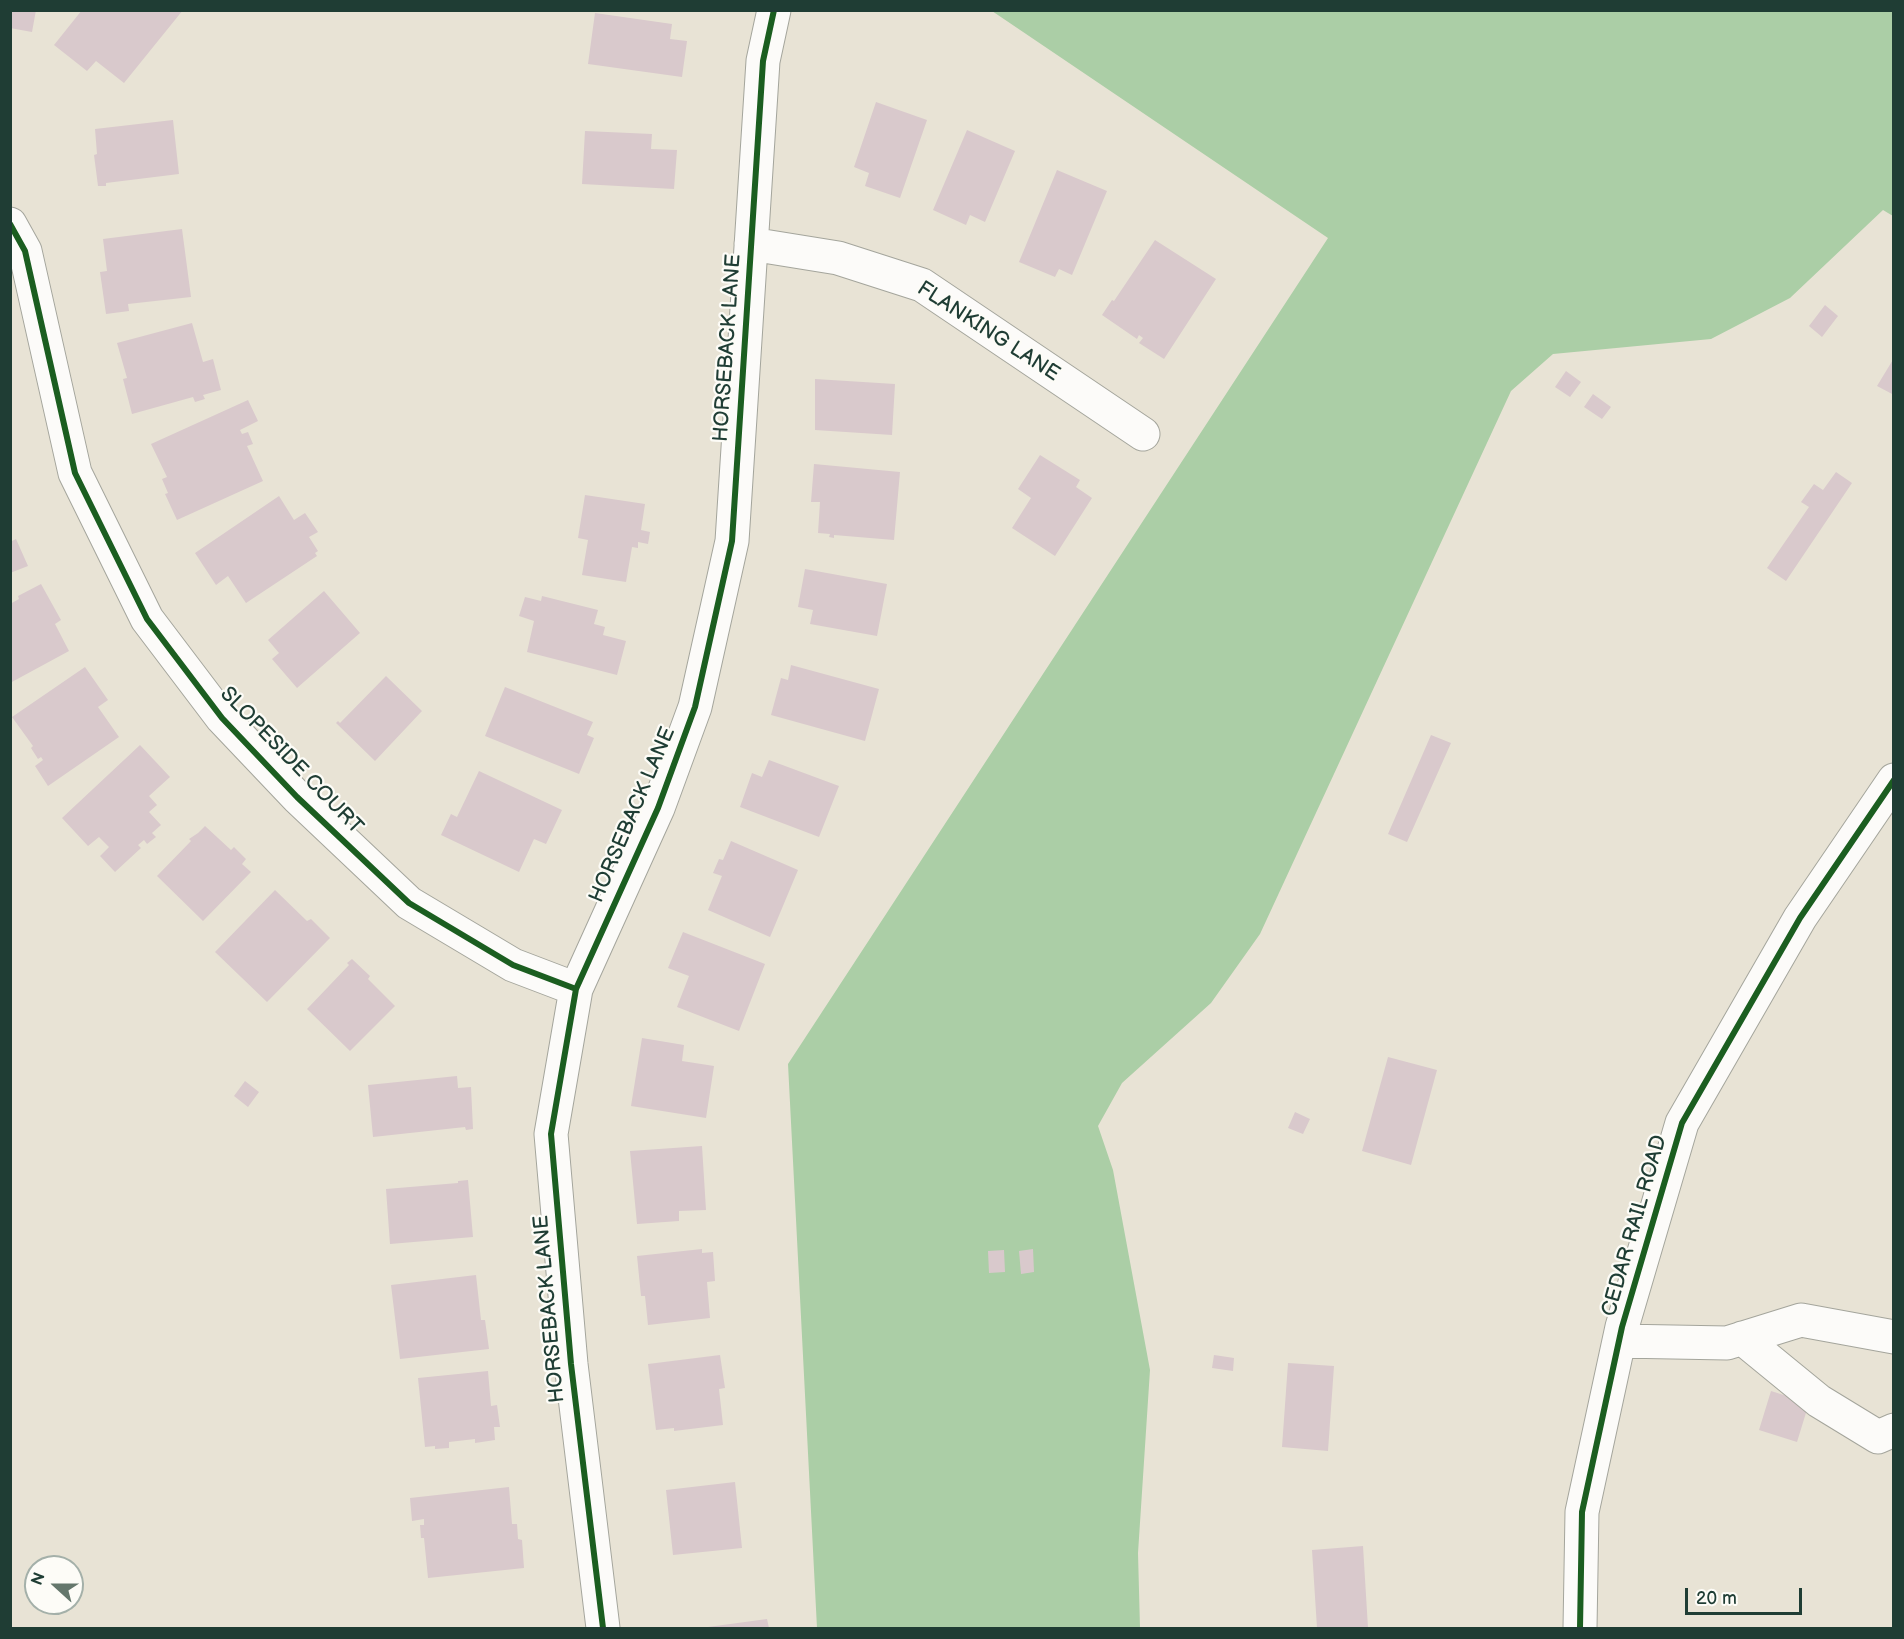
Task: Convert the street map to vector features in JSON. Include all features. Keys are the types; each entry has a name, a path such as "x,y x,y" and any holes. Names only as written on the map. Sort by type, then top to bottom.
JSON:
{"street":[{"name":"HORSEBACK LANE","path":"603,1629 571,1364 551,1134 576,989 658,808 695,707 732,541 763,61 774,10"},
{"name":"SLOPESIDE COURT","path":"10,224 25,251 75,472 147,619 222,718 297,797 409,903 513,965 576,989"},
{"name":"FLANKING LANE","path":"751,244 838,258 922,285 1143,434"},
{"name":"CEDAR RAIL ROAD","path":"1580,1629 1582,1512 1619,1341 1682,1123 1800,918 1893,780"},
{"path":"1619,1341 1727,1342 1801,1320 1893,1337"},
{"path":"1742,1338 1819,1401 1878,1437 1893,1431"}],"green space":[{"path":"992,11 1893,11 1893,216 1883,210 1790,298 1711,339 1553,354 1511,391 1260,934 1211,1003 1122,1083 1098,1126 1113,1170 1150,1370 1138,1553 1140,1628 817,1628 788,1064 1328,238"}],"building":[{"path":"10,10 36,10 32,32 10,28"},
{"path":"82,10 183,10 124,83 96,61 87,71 54,45"},
{"path":"595,13 672,24 670,39 687,41 682,77 588,64"},
{"path":"876,102 927,120 900,198 865,186 869,173 854,167"},
{"path":"173,120 179,174 98,186 94,155 97,154 95,129"},
{"path":"967,130 1015,151 985,222 970,215 966,225 933,210"},
{"path":"585,131 652,134 651,149 677,150 674,189 582,184"},
{"path":"1057,170 1107,191 1072,275 1059,269 1055,277 1019,262"},
{"path":"182,229 191,297 128,304 129,311 106,314 100,272 107,271 103,239"},
{"path":"1155,240 1216,279 1164,359 1139,343 1143,338 1139,335 1137,339 1102,315"},
{"path":"1825,305 1838,316 1822,337 1809,326"},
{"path":"192,323 203,362 213,359 221,390 203,395 205,399 195,402 193,397 132,414 123,379 127,378 117,343"},
{"path":"1894,358 1894,395 1877,386"},
{"path":"1566,371 1581,382 1570,397 1555,387"},
{"path":"815,379 895,384 892,435 815,430"},
{"path":"1593,394 1611,407 1602,419 1584,407"},
{"path":"248,400 258,421 240,430 242,434 248,432 253,444 247,446 263,481 177,520 165,494 168,493 162,479 167,477 151,444"},
{"path":"1040,455 1080,480 1076,487 1092,498 1055,556 1012,528 1031,498 1018,489"},
{"path":"814,464 900,472 894,540 834,535 834,538 829,537 830,534 818,533 820,502 811,502"},
{"path":"1836,472 1852,483 1786,581 1767,568 1809,507 1801,502 1814,484 1823,490"},
{"path":"585,495 645,504 641,530 650,532 648,544 638,542 638,548 632,547 626,582 582,575 588,540 578,538"},
{"path":"279,496 294,520 305,513 318,532 309,537 318,551 315,553 317,556 246,603 228,576 216,585 195,553"},
{"path":"16,539 28,566 10,573 10,542"},
{"path":"805,569 887,584 877,636 810,624 813,610 798,607"},
{"path":"41,584 61,620 55,624 69,651 10,683 10,604 19,599 18,596"},
{"path":"324,591 360,633 297,688 272,659 279,653 268,640"},
{"path":"542,596 598,610 594,624 605,627 603,635 626,641 617,675 527,652 534,621 519,616 525,597 541,601"},
{"path":"791,665 879,689 865,741 771,715 781,678 788,680"},
{"path":"85,667 108,700 98,707 119,737 48,786 35,766 43,760 41,757 38,759 31,748 33,746 12,717"},
{"path":"386,676 422,711 375,761 336,723 338,721 340,723"},
{"path":"505,687 593,722 587,735 594,738 579,774 485,736"},
{"path":"1431,735 1451,743 1407,842 1388,834"},
{"path":"140,745 170,777 149,796 157,805 149,812 161,825 152,833 156,837 147,844 144,840 138,845 141,848 115,872 100,856 109,847 99,837 88,846 62,818"},
{"path":"769,760 839,786 819,837 740,807 752,773 762,777"},
{"path":"479,771 562,810 546,844 534,839 519,872 441,835 451,814 457,817"},
{"path":"205,826 231,850 234,847 246,859 242,864 251,872 203,921 157,876 191,841 189,839"},
{"path":"731,841 798,870 770,937 708,910 722,876 713,873 719,859 723,860"},
{"path":"275,890 307,921 311,919 330,938 267,1002 215,952"},
{"path":"683,932 765,964 739,1031 677,1007 689,976 668,968"},
{"path":"352,959 370,976 368,979 395,1006 350,1051 307,1009"},
{"path":"642,1038 684,1045 682,1061 714,1066 706,1118 631,1106"},
{"path":"1388,1057 1437,1070 1411,1165 1362,1151"},
{"path":"457,1076 458,1088 471,1087 473,1129 466,1130 465,1127 373,1137 368,1085"},
{"path":"245,1081 259,1092 248,1107 234,1096"},
{"path":"1295,1112 1310,1119 1303,1134 1288,1128"},
{"path":"702,1146 706,1210 679,1211 679,1221 637,1224 630,1151"},
{"path":"468,1180 473,1237 390,1244 386,1189 458,1183 458,1181"},
{"path":"702,1249 702,1253 713,1252 715,1281 707,1282 710,1318 648,1325 645,1296 641,1296 637,1256"},
{"path":"1033,1249 1034,1272 1021,1274 1019,1251"},
{"path":"1004,1250 1005,1272 989,1273 988,1251"},
{"path":"476,1275 481,1320 485,1320 489,1349 400,1359 391,1285"},
{"path":"720,1355 725,1388 719,1389 723,1425 674,1431 674,1428 656,1430 648,1364"},
{"path":"1214,1355 1234,1358 1233,1371 1212,1368"},
{"path":"1288,1363 1334,1366 1328,1451 1282,1447"},
{"path":"488,1371 491,1406 497,1405 500,1427 494,1427 495,1440 475,1443 475,1439 449,1442 449,1448 425,1447 418,1378"},
{"path":"1771,1391 1809,1403 1797,1442 1759,1430"},
{"path":"735,1482 742,1548 673,1555 666,1490"},
{"path":"509,1487 512,1524 517,1524 518,1539 522,1540 524,1568 428,1578 424,1538 421,1538 420,1525 424,1525 424,1519 412,1521 410,1498"},
{"path":"1363,1546 1368,1628 1317,1628 1312,1550"},
{"path":"767,1619 769,1628 708,1628 708,1627"}],"cycle path":[{"path":"603,1628 571,1364 551,1134 576,989 658,808 695,707 732,541 763,61 774,10"},
{"path":"10,224 25,251 75,473 147,619 222,718 297,797 409,903 513,965 576,989"},
{"path":"1580,1628 1582,1512 1622,1327 1682,1123 1800,918 1894,780"}]}
